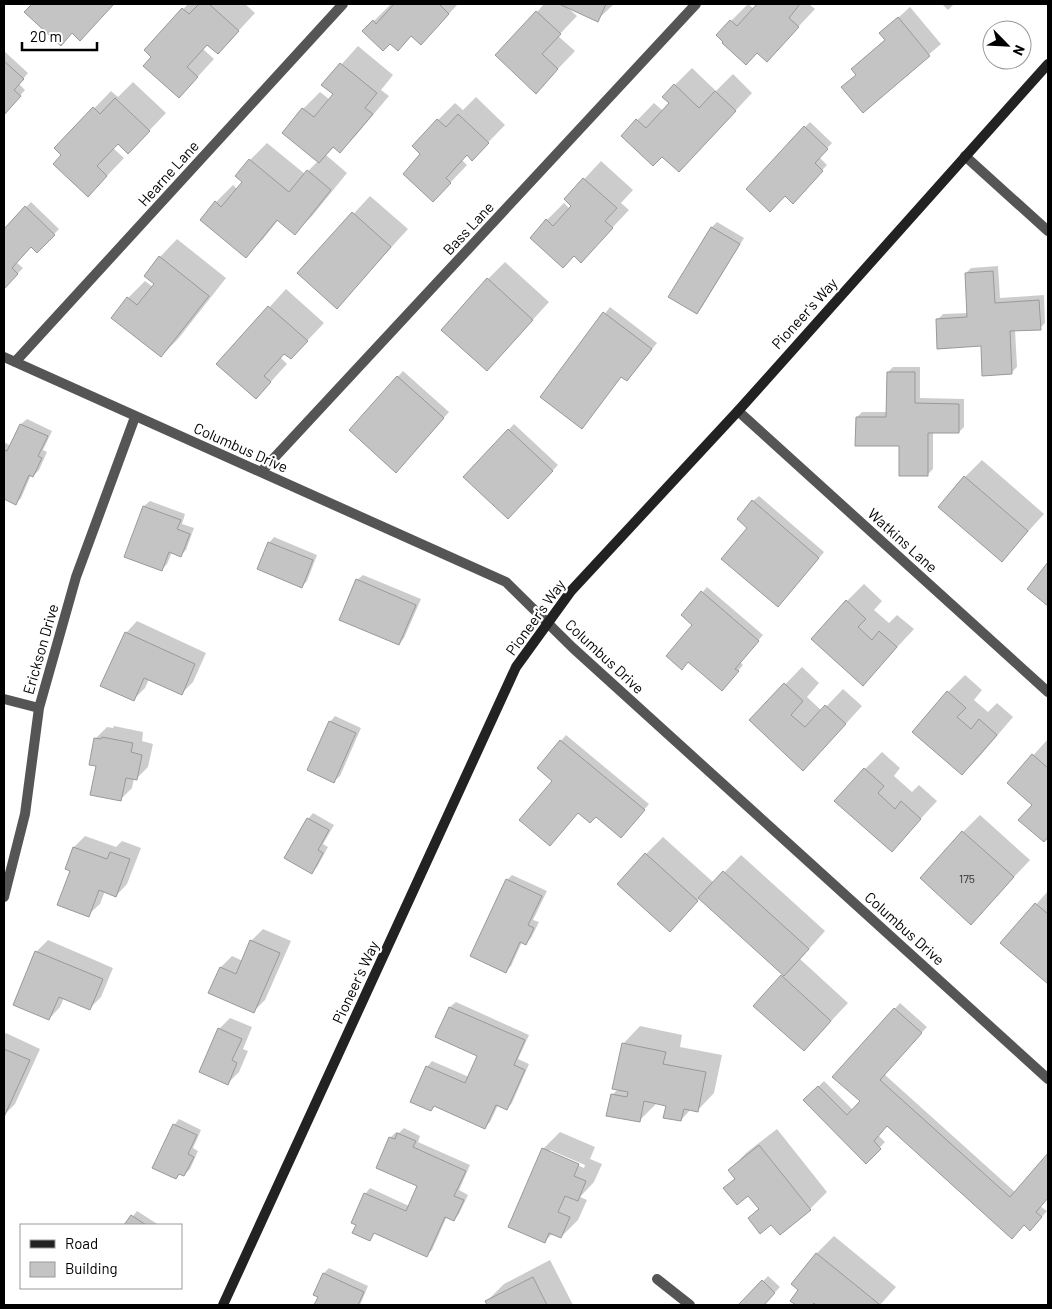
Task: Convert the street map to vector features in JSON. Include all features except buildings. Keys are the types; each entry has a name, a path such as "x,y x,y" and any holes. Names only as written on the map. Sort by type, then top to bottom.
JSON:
{"main road":[{"name":"Pioneer's Way","path":"223,1305 516,667 578,584 738,411 1048,64"}],"street":[{"name":"Hearne Lane","path":"15,362 343,4"},
{"name":"Bass Lane","path":"261,472 696,4"},
{"path":"965,156 1048,232"},
{"name":"Columbus Drive","path":"4,357 506,582 573,648 1048,1079"},
{"name":"Watkins Lane","path":"738,411 1048,692"},
{"name":"Erickson Drive","path":"4,897 25,814 38,708 76,577 135,416"},
{"path":"4,699 38,708"},
{"path":"657,1279 690,1305"}]}
